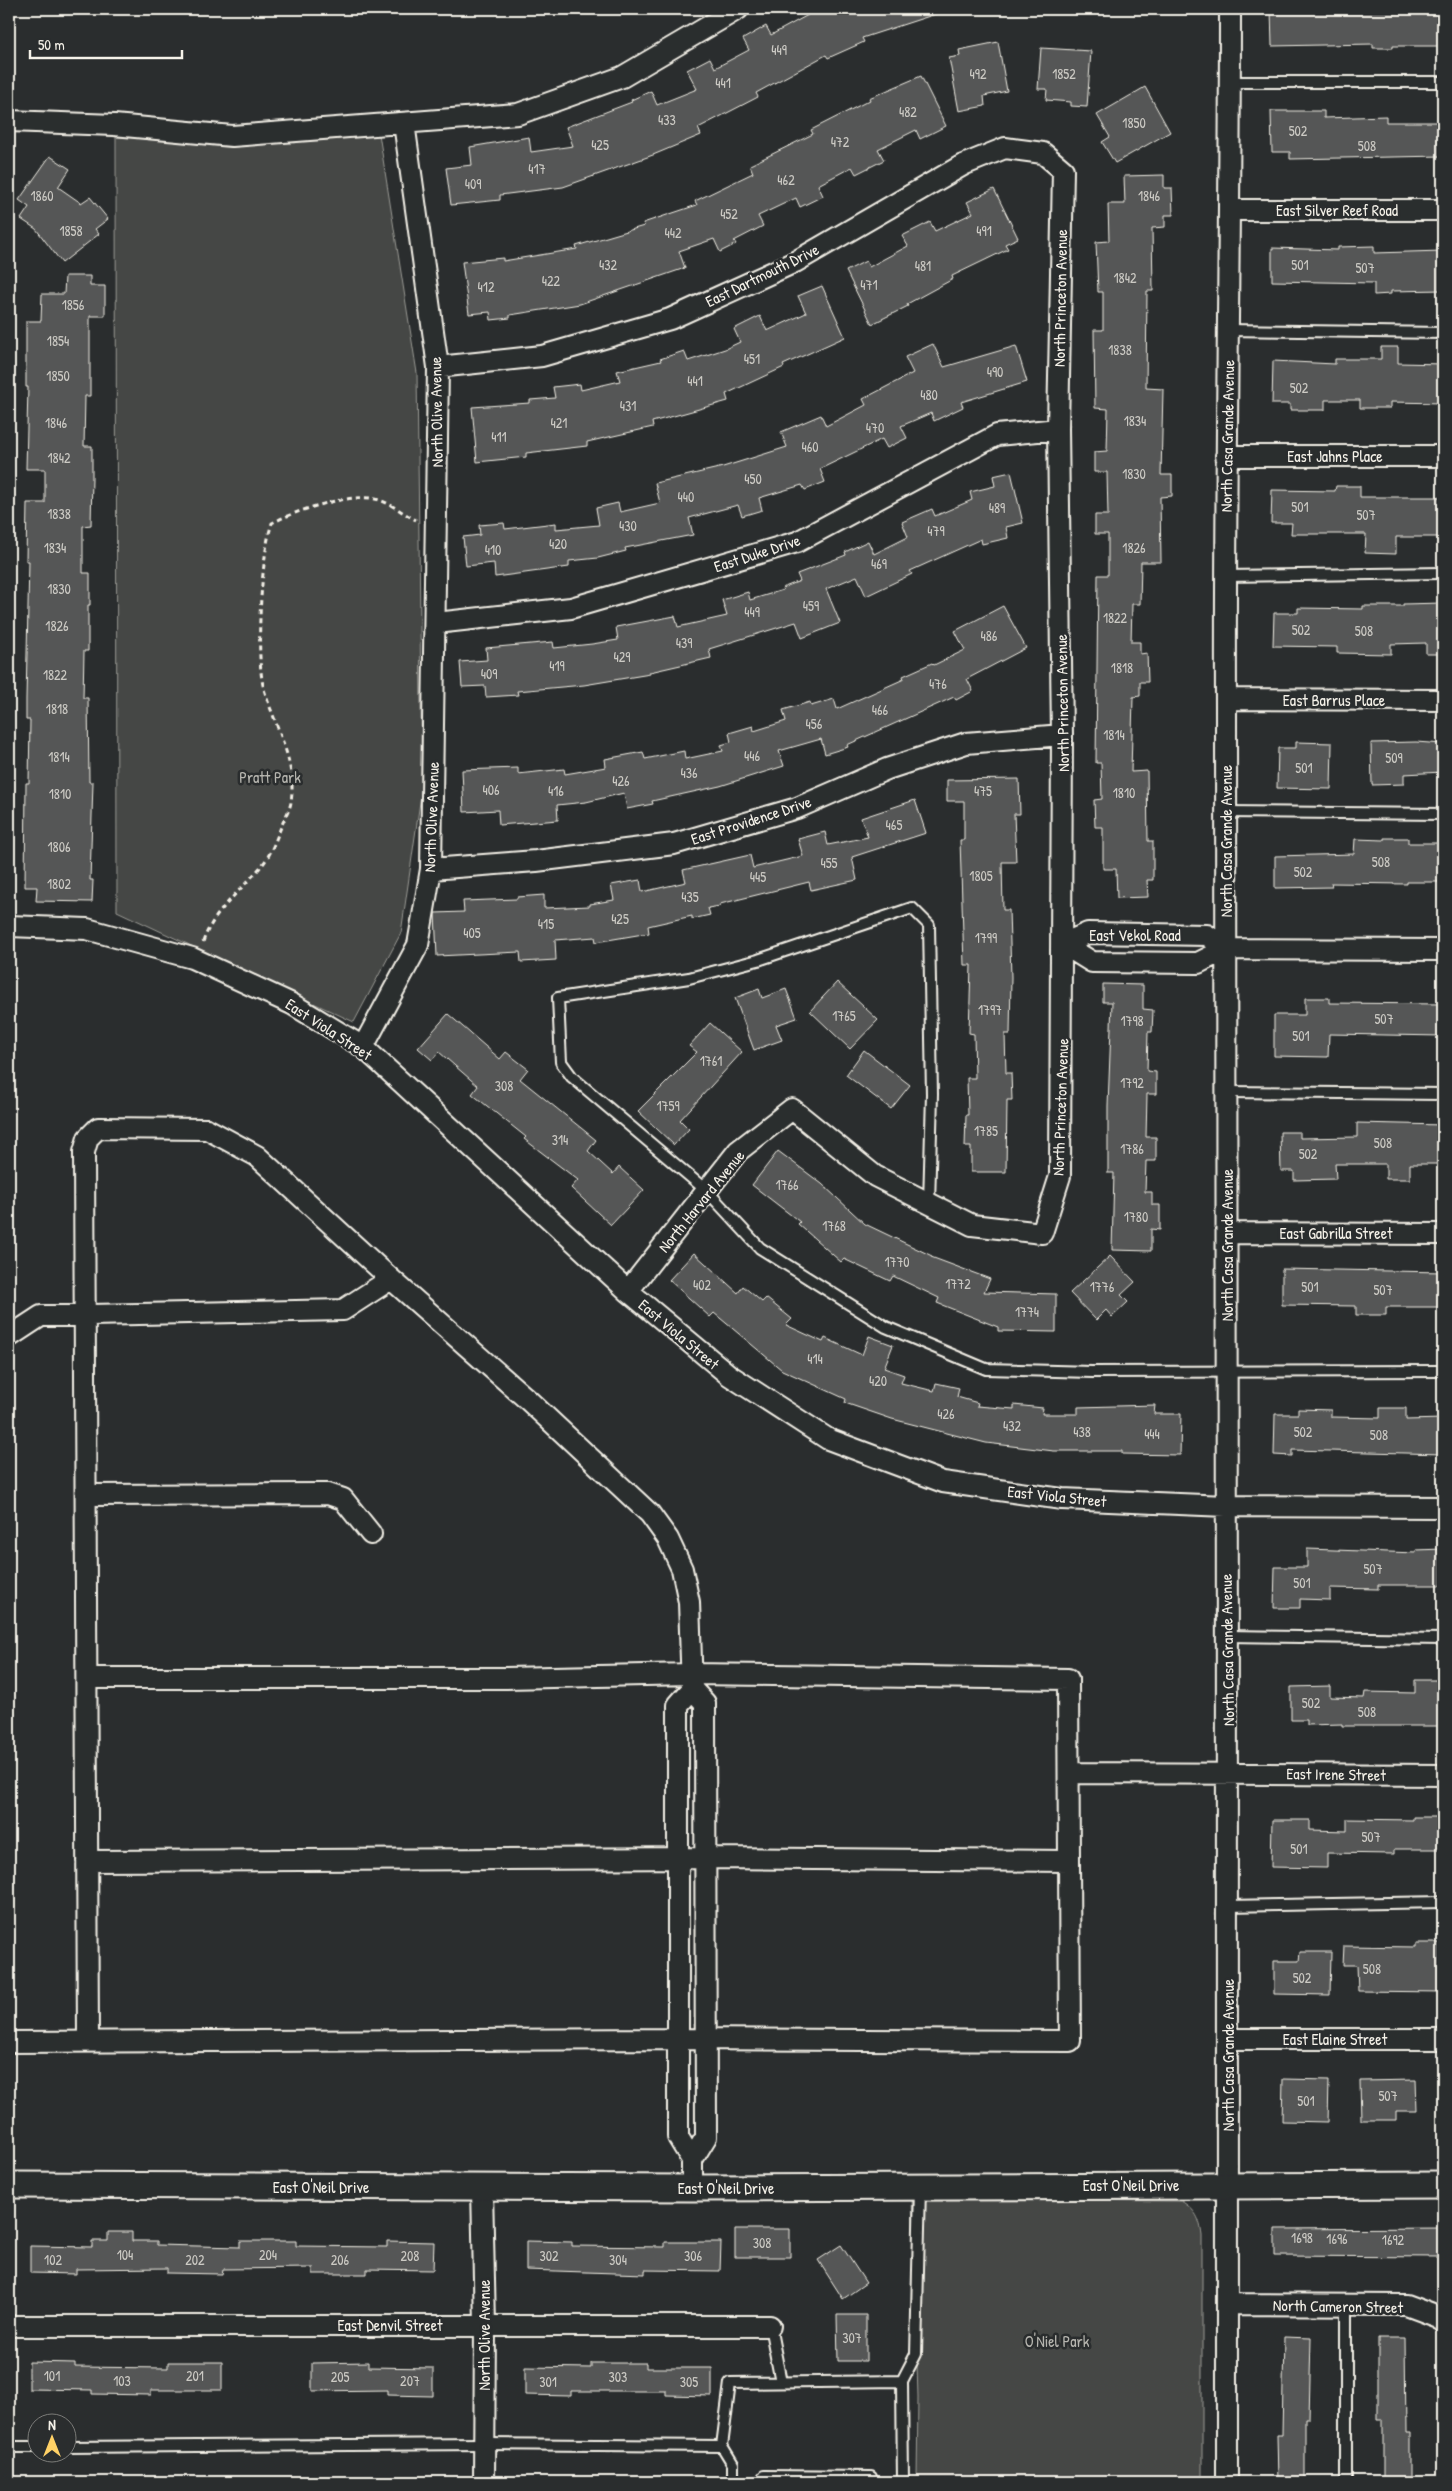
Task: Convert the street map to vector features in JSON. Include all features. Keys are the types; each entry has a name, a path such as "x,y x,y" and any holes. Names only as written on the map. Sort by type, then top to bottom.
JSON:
{"street":[{"path":"9,121 114,125 232,136 518,114 622,77 738,9"},
{"name":"North Casa Grande Avenue","path":"1227,2482 1228,1772 1226,1506 1228,1233 1226,456 1230,210 1230,9"},
{"name":"North Olive Avenue","path":"363,1047 418,945 431,869 436,623 438,367 404,123"},
{"name":"East Dartmouth Drive","path":"438,367 542,356 670,319 795,262 963,165 1005,148 1043,153 1063,170"},
{"name":"North Princeton Avenue","path":"1042,1233 1060,1176 1063,944 1058,429 1063,170"},
{"name":"East Silver Reef Road","path":"1230,210 1443,210"},
{"name":"East Duke Drive","path":"436,623 571,608 797,542 997,435 1058,429"},
{"name":"East Jahns Place","path":"1226,456 1443,456"},
{"name":"East Barrus Place","path":"1226,700 1443,700"},
{"name":"East Providence Drive","path":"431,869 536,861 674,844 797,808 887,769 966,743 1062,735"},
{"name":"East Viola Street","path":"9,926 87,930 198,960 292,1004 363,1047 628,1292 729,1376 828,1439 943,1482 1062,1500 1226,1506 1443,1507"},
{"name":"East Vekol Road","path":"1063,944 1088,933 1207,935 1226,949"},
{"name":"East Vekol Road","path":"1063,944 1092,962 1198,963 1226,949 1443,950"},
{"name":"North Harvard Avenue","path":"628,1292 738,1151 792,1109 875,1176 972,1226 1042,1233"},
{"path":"88,2041 88,1678 84,1152 88,1138 98,1128 207,1129 257,1156 391,1279 528,1400 650,1514 668,1539 682,1569 689,1602 691,1681 678,1705 678,2137 692,2160 692,2188"},
{"name":"East Gabrilla Street","path":"1228,1233 1443,1234"},
{"path":"9,1337 41,1316 343,1310 391,1279"},
{"path":"87,1495 328,1494 343,1500 371,1534"},
{"path":"9,2042 678,2039 1070,2041 1068,1679 691,1681 506,1678 88,1678"},
{"path":"691,1681 705,1703 706,1858 706,2137 692,2160"},
{"name":"East Irene Street","path":"1069,1773 1228,1772 1443,1775"},
{"path":"87,1862 678,1858 1069,1862"},
{"name":"East Elaine Street","path":"1228,2039 1443,2040"},
{"path":"678,2105 705,2105"},
{"name":"East O'Neil Drive","path":"9,2185 692,2188 1443,2185"},
{"name":"North Olive Avenue","path":"482,2188 485,2325 484,2482"},
{"name":"North Cameron Street","path":"1227,2304 1406,2306 1441,2318 1443,2322"},
{"name":"East Denvil Street","path":"9,2326 770,2326"}],"lane":[{"path":"1230,82 1443,82"},
{"path":"1228,330 1443,333"},
{"path":"1226,576 1443,573"},
{"path":"1226,812 1443,814"},
{"path":"929,1204 932,1094 929,925 912,908 758,960 689,978 558,998 561,1062 572,1078 707,1191 760,1248 886,1327 986,1369 1092,1372 1443,1371"},
{"path":"1227,1092 1443,1094"},
{"path":"1227,1636 1443,1639"},
{"path":"1228,1906 1443,1902"},
{"path":"903,2482 902,2381 916,2354 920,2186"},
{"path":"1346,2305 1346,2482"},
{"path":"770,2326 781,2382"},
{"path":"733,2482 733,2464 722,2446 730,2383 902,2381"},
{"path":"78,2447 484,2444 722,2446"},
{"path":"9,2447 28,2447"},
{"path":"763,2482 764,2476 871,2476 871,2482"}],"path":[{"path":"198,960 213,922 264,862 291,804 288,754 263,687 261,658 261,598 267,537 272,523 287,515 350,498 378,499 437,531"}],"green space":[{"name":"Pratt Park","path":"379,134 417,373 422,788 401,933 354,1022 117,911 116,137"},
{"name":"O'Niel Park","path":"912,2199 1181,2201 1190,2208 1198,2220 1202,2236 1202,2482 917,2482 918,2397"}],"building":[{"path":"805,9 941,9 942,12 862,38 864,42 828,58 826,55 756,93 758,97 698,128 701,135 653,155 563,187 500,195 500,200 451,205 446,168 472,165 470,147 529,137 531,152 573,146 566,127 632,102 631,100 651,91 657,105 697,89 687,70 710,58 715,68 749,50 743,39 766,26 771,35 808,15"},
{"path":"1271,9 1443,9 1443,46 1373,48 1373,44 1272,46"},
{"path":"998,42 1007,91 984,96 985,106 959,111 949,58 960,56 959,50"},
{"path":"1041,48 1091,51 1087,107 1071,106 1071,102 1046,100 1047,89 1038,89"},
{"path":"921,76 946,126 920,139 916,130 878,149 884,160 856,174 852,167 818,185 823,196 800,207 796,198 758,216 763,226 734,241 736,244 720,252 714,239 679,251 685,268 580,304 510,315 510,318 491,320 490,312 469,314 462,262 503,258 503,261 577,249 576,246 644,226 643,223 697,205 695,201 753,173 750,165 813,134 811,130 870,100 869,98"},
{"path":"1145,87 1170,132 1115,163 1102,142 1110,137 1097,115"},
{"path":"1271,111 1324,111 1324,118 1386,116 1386,122 1443,122 1443,156 1290,159 1290,152 1272,152"},
{"path":"50,156 70,169 58,187 81,203 90,197 108,219 95,229 99,234 62,263 36,229 21,219 29,207 19,200"},
{"path":"1164,175 1164,188 1172,188 1173,215 1165,215 1165,227 1152,228 1153,291 1147,291 1146,388 1163,389 1161,475 1172,475 1172,496 1160,497 1161,562 1141,562 1140,604 1132,604 1131,642 1140,642 1140,654 1147,653 1148,682 1140,682 1140,696 1133,697 1131,772 1147,771 1148,841 1153,841 1153,880 1147,880 1148,897 1117,898 1116,869 1103,869 1103,827 1095,827 1094,800 1102,799 1101,763 1096,763 1098,575 1108,575 1108,534 1095,534 1095,515 1108,515 1107,472 1094,472 1094,452 1107,451 1108,409 1095,408 1094,330 1103,330 1103,292 1098,292 1096,242 1109,241 1108,204 1125,204 1124,176"},
{"path":"994,189 1018,238 1005,244 1008,249 952,276 953,279 907,304 908,306 872,324 846,271 866,261 869,267 908,246 902,236 930,222 935,231 973,213 967,202"},
{"path":"1374,246 1374,253 1443,251 1443,290 1391,291 1391,294 1374,295 1374,283 1272,281 1272,248 1338,250 1338,247"},
{"path":"65,276 90,276 90,286 105,286 105,316 90,316 90,396 85,396 84,446 92,446 91,525 83,526 83,573 90,573 90,605 88,605 88,651 84,651 83,698 88,698 89,782 93,782 90,880 93,880 92,902 36,901 37,887 25,887 26,783 29,783 30,720 26,720 29,561 26,561 27,503 45,503 45,469 26,469 28,387 26,387 26,321 41,321 42,294 64,294"},
{"path":"822,286 845,337 783,365 784,367 726,394 728,401 652,422 653,427 587,442 587,446 526,453 526,457 477,462 472,407 530,403 530,400 555,398 553,387 580,384 581,390 620,381 617,371 661,361 660,359 684,351 688,361 725,349 740,342 734,329 760,316 767,331 806,313 798,296"},
{"path":"933,344 944,367 1016,346 1027,382 961,402 963,407 934,421 931,413 901,426 907,438 887,448 882,439 820,469 825,482 805,490 802,485 759,498 762,510 742,516 738,505 689,518 693,535 625,548 626,551 598,558 569,561 569,567 495,577 494,563 466,566 463,537 480,535 479,525 504,523 505,529 556,523 556,529 599,525 596,508 618,503 620,512 660,503 655,483 723,467 787,447 781,432 821,415 826,426 866,405 863,399 913,373 905,357"},
{"path":"1381,347 1398,347 1398,363 1443,364 1443,403 1390,402 1390,408 1360,408 1360,400 1325,400 1325,410 1290,410 1290,404 1272,404 1273,361 1335,364 1335,359 1381,359"},
{"path":"1011,472 1023,523 1006,527 1008,538 982,544 981,539 910,571 912,574 866,596 857,576 826,589 840,623 802,638 796,622 709,649 711,658 650,672 650,674 584,685 517,691 518,695 486,697 485,686 462,687 460,662 487,660 486,648 553,642 554,648 592,644 618,640 616,627 675,616 678,627 727,616 722,600 748,592 750,600 783,590 782,588 800,581 797,574 846,555 845,552 868,541 874,554 908,537 902,522 932,509 935,516 972,500 970,492 995,486 993,476"},
{"path":"1336,486 1360,486 1360,497 1443,497 1443,537 1396,537 1396,554 1365,553 1366,534 1291,534 1292,523 1271,523 1272,490 1335,491"},
{"path":"1443,603 1443,654 1426,654 1426,643 1391,644 1391,654 1337,653 1337,647 1273,646 1274,613 1298,613 1298,608 1363,609 1363,606"},
{"path":"1003,606 1026,648 967,679 973,691 956,700 954,697 847,745 848,747 825,754 821,739 779,751 784,766 720,786 652,801 653,804 627,809 624,793 586,802 557,805 558,820 499,825 498,810 464,812 462,770 518,768 518,774 564,769 565,774 606,767 605,759 643,752 645,759 684,751 685,759 723,751 721,745 731,742 729,733 753,726 754,731 786,721 783,710 810,702 811,706 834,699 837,709 904,679 903,676 932,663 934,665 965,650 955,631"},
{"path":"1296,742 1332,743 1331,789 1277,788 1278,748 1296,748"},
{"path":"1416,742 1443,744 1443,772 1404,774 1404,784 1372,785 1371,743"},
{"path":"1019,779 1020,814 1014,814 1016,862 1002,862 1003,910 1009,910 1011,977 1010,1034 1005,1034 1006,1073 1011,1073 1012,1100 1007,1100 1006,1172 971,1172 971,1147 965,1147 966,1115 968,1115 967,1078 975,1078 974,1034 969,1033 971,965 964,965 960,840 964,840 964,801 947,801 947,780"},
{"path":"915,800 926,833 852,857 857,880 811,890 809,882 720,904 720,906 708,908 710,915 692,919 692,916 648,926 649,933 596,942 595,937 555,940 556,960 521,962 520,952 437,956 435,913 464,912 463,901 517,899 517,897 544,895 544,908 590,906 590,904 614,900 611,885 640,880 642,892 686,882 683,870 750,855 753,868 803,856 798,839 825,832 828,845 868,837 861,818"},
{"path":"1384,838 1408,838 1408,843 1443,843 1443,882 1407,882 1407,884 1331,883 1332,887 1275,888 1275,856 1354,854 1355,839 1384,840"},
{"path":"837,982 878,1020 850,1049 810,1011"},
{"path":"1103,984 1143,985 1143,1009 1153,1010 1152,1032 1148,1032 1147,1071 1156,1072 1156,1094 1147,1094 1146,1137 1156,1137 1156,1161 1146,1161 1145,1192 1152,1192 1152,1205 1160,1205 1160,1230 1151,1229 1151,1251 1112,1250 1114,1173 1108,1173 1108,1106 1112,1002 1103,1002"},
{"path":"759,989 762,998 786,989 797,1018 776,1025 782,1040 754,1050 735,998"},
{"path":"1305,998 1329,998 1329,1003 1443,1004 1443,1036 1329,1034 1328,1057 1274,1056 1274,1015 1305,1015"},
{"path":"448,1014 500,1059 506,1052 528,1069 520,1079 596,1140 588,1151 613,1174 619,1167 644,1190 611,1225 571,1188 578,1180 524,1139 526,1137 472,1094 478,1086 439,1052 432,1060 418,1048"},
{"path":"710,1023 742,1052 680,1120 689,1129 674,1145 638,1111 697,1052 689,1046"},
{"path":"864,1050 910,1085 891,1109 846,1075"},
{"path":"1357,1123 1443,1125 1443,1164 1410,1164 1410,1179 1386,1179 1386,1164 1335,1164 1336,1179 1294,1180 1294,1171 1281,1171 1280,1132 1300,1132 1300,1138 1357,1137"},
{"path":"778,1151 822,1184 865,1224 931,1257 990,1279 984,1292 1056,1294 1056,1332 998,1331 998,1327 937,1303 939,1298 893,1276 890,1281 844,1259 841,1262 798,1224 800,1222 752,1185"},
{"path":"694,1253 738,1293 743,1286 762,1302 766,1298 792,1319 786,1325 823,1342 825,1338 862,1355 869,1336 893,1345 884,1368 904,1375 901,1383 934,1391 936,1383 959,1388 957,1397 978,1403 977,1406 1014,1409 1014,1405 1043,1408 1042,1414 1078,1414 1078,1407 1155,1405 1154,1414 1181,1414 1180,1455 1122,1454 1122,1451 1054,1451 986,1443 892,1419 845,1403 846,1399 782,1370 714,1313 710,1317 669,1280"},
{"path":"1110,1256 1135,1282 1121,1295 1128,1302 1112,1317 1106,1310 1096,1320 1070,1293"},
{"path":"1282,1269 1443,1272 1443,1307 1386,1307 1386,1315 1356,1315 1356,1306 1282,1305"},
{"path":"1380,1408 1406,1408 1406,1420 1443,1419 1443,1454 1292,1450 1292,1456 1274,1455 1275,1414 1298,1414 1298,1409 1331,1410 1331,1417 1380,1418"},
{"path":"1307,1549 1416,1553 1416,1550 1443,1549 1443,1585 1378,1585 1378,1589 1330,1588 1330,1600 1300,1599 1300,1608 1274,1608 1275,1567 1307,1567"},
{"path":"1415,1680 1443,1680 1443,1726 1307,1725 1307,1720 1291,1720 1291,1687 1330,1686 1330,1697 1364,1698 1365,1692 1415,1693"},
{"path":"1413,1817 1443,1817 1443,1849 1394,1849 1394,1854 1327,1853 1327,1868 1271,1867 1272,1820 1310,1820 1310,1830 1347,1831 1347,1819 1413,1820"},
{"path":"1416,1943 1443,1943 1443,1992 1358,1991 1357,1965 1343,1965 1344,1946 1416,1947"},
{"path":"1300,1952 1331,1952 1330,1995 1274,1994 1274,1961 1299,1961"},
{"path":"1283,2079 1329,2080 1328,2122 1282,2121"},
{"path":"1416,2080 1417,2111 1396,2111 1396,2120 1361,2120 1360,2081"},
{"path":"1443,2228 1443,2257 1275,2256 1275,2229"},
{"path":"735,2229 790,2229 790,2257 735,2257"},
{"path":"108,2232 132,2232 132,2241 157,2241 157,2245 240,2247 240,2241 296,2241 296,2246 387,2247 387,2241 434,2242 433,2270 367,2269 367,2274 313,2274 313,2268 223,2269 222,2274 167,2273 167,2268 76,2269 76,2274 30,2273 30,2246 92,2247 92,2241 108,2241"},
{"path":"526,2241 572,2242 572,2246 665,2247 665,2242 721,2242 720,2271 645,2270 645,2274 526,2270"},
{"path":"841,2245 866,2283 843,2299 818,2260"},
{"path":"837,2315 866,2315 866,2361 838,2361"},
{"path":"1284,2337 1311,2338 1309,2418 1305,2418 1305,2482 1278,2482 1277,2434 1282,2434"},
{"path":"1378,2338 1405,2338 1406,2434 1410,2434 1410,2482 1383,2482 1383,2419 1378,2419"},
{"path":"29,2362 75,2363 75,2367 168,2368 168,2362 222,2362 222,2390 151,2390 151,2395 92,2394 92,2390 29,2389"},
{"path":"368,2362 368,2367 433,2368 433,2396 387,2395 387,2390 312,2391 312,2363"},
{"path":"591,2363 646,2363 646,2368 712,2368 712,2396 666,2395 666,2391 571,2391 571,2396 525,2395 525,2367 591,2368"}]}
